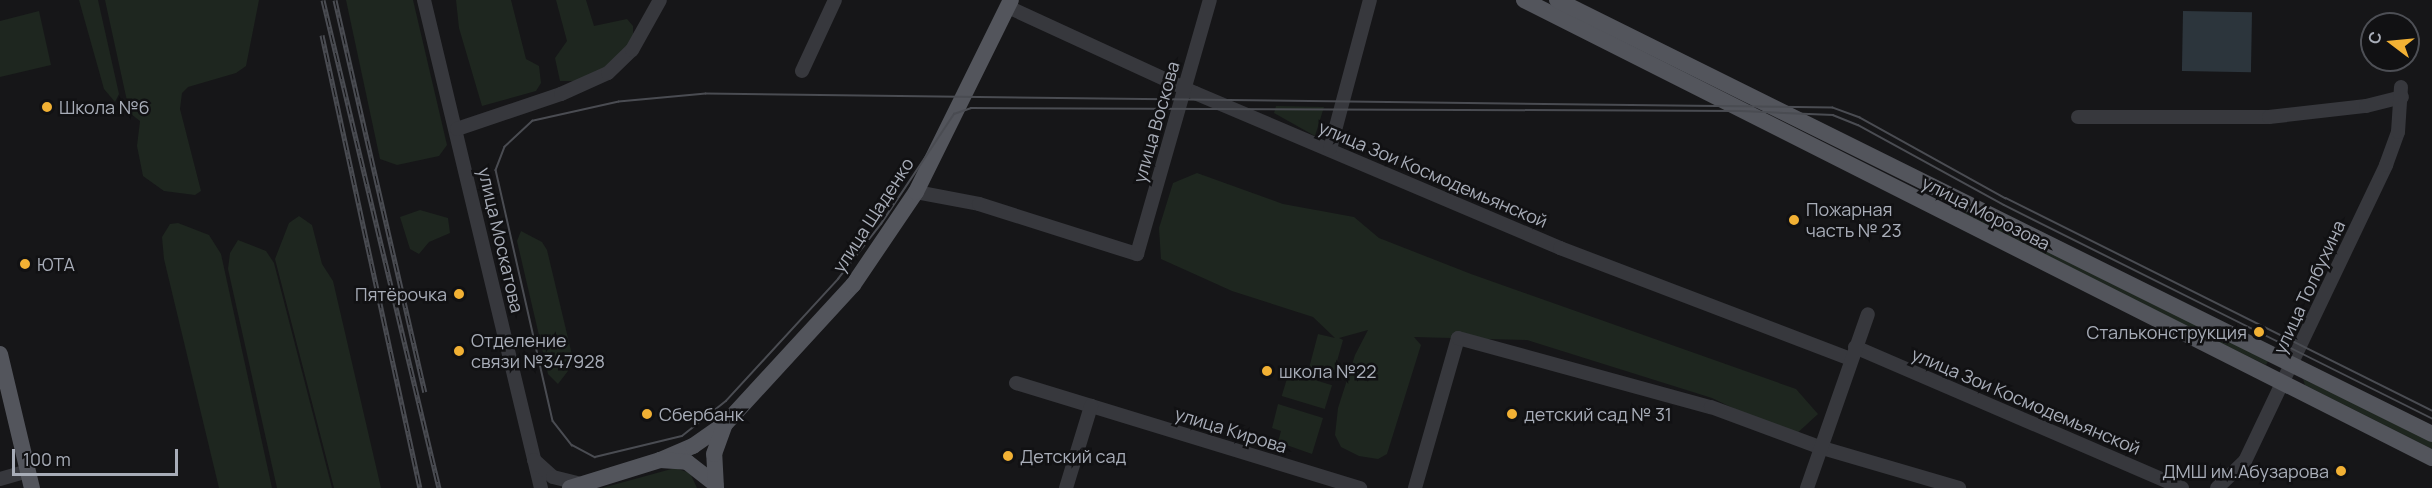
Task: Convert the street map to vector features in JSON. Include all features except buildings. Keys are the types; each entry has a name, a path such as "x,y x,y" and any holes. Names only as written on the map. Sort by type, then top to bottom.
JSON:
{"main road":[{"name":"улица Морозова","path":"1524,0 1856,170 2432,458"},
{"name":"улица Морозова","path":"1557,0 1865,150 2432,434"},
{"name":"улица Щаденко","path":"573,485 660,460 693,446 726,423 832,311 916,192 1010,3"},
{"path":"1856,170 1865,150"},
{"path":"1951,217 1960,198"},
{"path":"0,354 30,480"},
{"name":"улица Щаденко","path":"716,486 714,454 726,423"},
{"path":"660,460 687,462 716,486"}],"street":[{"name":"улица Москатова","path":"424,0 457,129 541,488"},
{"path":"457,129 561,94 608,74 632,50 660,0"},
{"path":"802,71 836,0"},
{"name":"улица Воскова","path":"916,192 979,204 1137,254 1210,0"},
{"path":"1330,149 1370,0"},
{"name":"улица Зои Космодемьянской","path":"1010,3 1185,88 1560,248 1852,353 2182,488"},
{"name":"улица Толбухина","path":"2078,117 2269,117 2366,106 2402,92 2398,132 2386,165 2245,461 2217,488"},
{"path":"1807,488 1819,447 1868,314"},
{"path":"1415,488 1458,338 1711,407 1819,447 1959,488"},
{"name":"улица Кирова","path":"1017,382 1360,488"},
{"path":"1066,488 1091,406"},
{"path":"534,460 553,477 573,485"},
{"path":"0,479 30,480"}],"shaded area":[{"path":"79,0 98,0 119,94 115,102 104,89"},
{"path":"105,0 259,0 246,66 236,73 188,87 182,93 180,109 201,191 195,195 164,191 143,176 137,146 140,121 131,114 127,101"},
{"path":"346,0 413,0 447,145 439,156 397,165 380,159"},
{"path":"456,0 511,0 526,59 539,66 541,83 536,91 482,106 459,28"},
{"path":"556,0 586,0 594,26 627,19 633,26 633,36 616,63 577,81 560,81 555,58 567,41"},
{"path":"39,11 51,65 0,77 0,21"},
{"path":"2183,11 2252,12 2251,72 2182,71"},
{"path":"1276,106 1324,107 1315,136 1274,113"},
{"path":"1197,173 1283,204 1354,217 1379,238 1471,274 1796,389 1818,414 1793,437 1712,398 1527,340 1414,337 1421,345 1387,454 1378,459 1359,456 1341,447 1335,435 1338,408 1355,355 1368,330 1339,338 1343,340 1332,379 1308,372 1318,334 1335,338 1313,317 1232,291 1161,259 1159,228 1173,183"},
{"path":"1967,208 2270,357 2266,365 1963,218"},
{"path":"420,210 448,218 450,233 429,242 419,254 410,249 400,217"},
{"path":"299,216 312,225 322,264 333,281 381,488 334,488 275,259 289,223"},
{"path":"178,223 209,235 221,254 272,488 219,488 164,259 162,237 170,224"},
{"path":"521,231 542,242 547,250 573,359 571,367 558,384 548,374 517,241"},
{"path":"238,240 266,251 274,263 332,488 277,488 228,269 230,253"},
{"path":"1289,372 1332,385 1325,409 1282,396"},
{"path":"2303,379 2432,439 2432,449 2305,385"},
{"path":"1278,404 1323,418 1312,454 1278,442 1281,431 1272,428"},
{"path":"675,468 690,473 697,488 602,488"}],"tram line":[{"path":"2432,411 2006,199 1860,118 1833,108 706,94 619,102 533,121 505,147 496,170 553,421 572,445 595,457 682,436 726,401 838,279 881,224 954,114 971,108 1741,111 1833,115 1858,125 2004,205 2432,418"}],"railway":[{"path":"323,0 439,488"},
{"path":"335,0 425,392"},
{"path":"322,35 420,488"}],"place":[{"name":"Школа №6","path":"47,107"},
{"name":"Пожарная часть № 23","path":"1794,220"},
{"name":"ЮТА","path":"25,264"},
{"name":"Пятёрочка","path":"459,294"},
{"name":"Стальконструкция","path":"2259,332"},
{"name":"Отделение связи №347928","path":"459,351"},
{"name":"школа №22","path":"1267,371"},
{"name":"Сбербанк","path":"647,414"},
{"name":"детский сад № 31","path":"1512,414"},
{"name":"Детский сад","path":"1008,456"},
{"name":"ДМШ им.Абузарова","path":"2341,471"}]}
